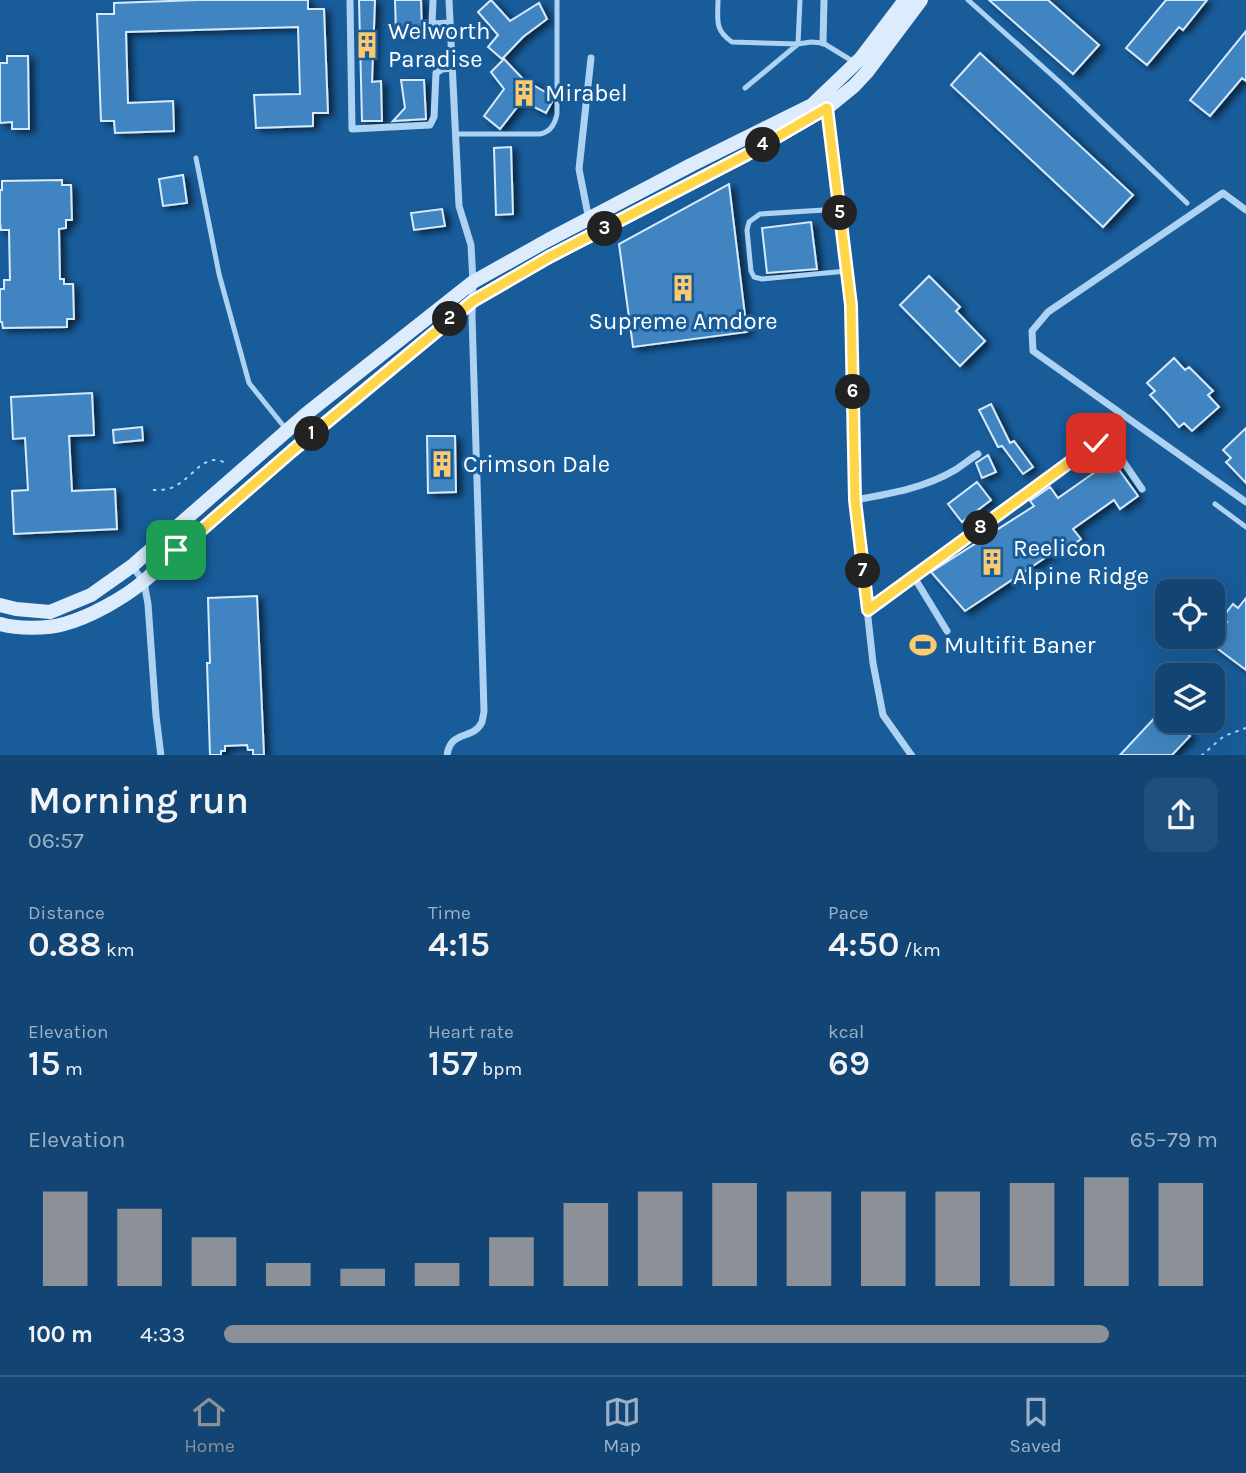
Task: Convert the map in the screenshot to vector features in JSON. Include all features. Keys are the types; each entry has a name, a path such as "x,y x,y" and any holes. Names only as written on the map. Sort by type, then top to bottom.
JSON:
{"street":[{"path":"350,0 352,129 430,125 434,117 436,73 452,68"},
{"path":"433,0 432,24 450,23"},
{"path":"447,755 453,740 474,730 482,722 484,711 472,343 473,282 471,245 459,206 449,0"},
{"path":"823,43 824,0"},
{"path":"861,67 905,0"},
{"path":"2,629 61,625 124,596 144,582 176,550 293,450 473,301 549,257 746,155 825,101 861,67 921,0"},
{"path":"591,58 579,169 594,234"},
{"path":"0,606 50,612 91,595 132,566 287,431 473,282 701,160 811,105 825,101"},
{"path":"825,101 851,305 855,500 873,663 883,715 912,755"},
{"path":"1246,210 1223,193 1048,312 1032,331 1033,351 1246,502"},
{"path":"868,610 1102,440 1110,442 1142,489"},
{"path":"855,500 927,483 955,471 978,454"},
{"path":"132,566 144,582 148,604 161,755"},
{"path":"914,577 947,631"}],"lane":[{"path":"456,134 540,134 547,133 551,128 557,114 557,0"},
{"path":"718,0 718,27 723,36 732,42 823,43 861,67"},
{"path":"745,88 798,44 800,0"},
{"path":"968,0 1063,85 1187,203"},
{"path":"196,158 219,274 249,383 287,431"},
{"path":"840,209 760,214 749,222 747,230 751,271 754,277 762,279 847,271"},
{"path":"1214,504 1246,527"}],"path":[{"path":"153,490 173,488 208,460 219,459 240,472"},
{"path":"1201,755 1224,736 1246,728"}],"building":[{"path":"308,0 308,9 324,9 328,113 313,113 313,126 256,128 254,95 300,94 298,27 126,32 128,103 173,101 174,131 115,133 114,121 101,121 97,14 114,14 114,3"},
{"name":"Welworth Paradise","path":"359,0 375,0 372,82 381,81 382,121 362,121"},
{"name":"Welworth Paradise","path":"395,0 421,0 422,32 396,33"},
{"path":"491,0 510,21 539,3 547,19 523,37 502,59 488,47 498,35 478,12"},
{"path":"989,0 1048,0 1099,45 1073,74"},
{"path":"1166,0 1207,0 1183,30 1179,27 1147,65 1126,48"},
{"path":"1246,31 1246,81 1242,78 1210,116 1190,100"},
{"path":"980,53 1133,195 1103,227 951,85"},
{"path":"7,56 28,56 29,129 12,129 12,122 0,123 0,63 7,63"},
{"name":"Mirabel","path":"504,59 523,79 552,96 552,102 546,113 522,101 500,129 484,116 504,89 491,72"},
{"path":"401,80 424,80 426,119 393,121 405,108"},
{"path":"511,147 513,214 496,215 494,148"},
{"path":"183,175 187,203 163,206 159,179"},
{"path":"62,180 62,185 71,185 72,220 66,220 66,228 59,229 60,279 64,279 64,284 73,284 74,319 67,319 67,327 3,328 0,322 0,289 4,289 4,280 10,280 9,230 1,230 0,223 2,181"},
{"name":"Supreme Amdore","path":"729,184 747,332 633,347 619,244"},
{"path":"442,209 445,226 414,230 411,213"},
{"path":"811,222 817,269 767,273 762,228"},
{"path":"929,276 960,307 956,311 985,341 960,366 900,305"},
{"path":"1174,358 1185,370 1189,367 1213,391 1208,395 1219,407 1192,431 1184,423 1179,427 1150,395 1155,391 1147,383"},
{"path":"92,393 94,435 69,436 72,491 115,489 117,529 14,534 12,491 28,490 25,438 13,439 11,397"},
{"path":"991,404 1010,443 1014,441 1033,467 1023,474 1002,446 998,447 979,410"},
{"path":"142,427 143,440 114,443 113,430"},
{"path":"1246,428 1246,483 1226,462 1231,458 1223,450"},
{"name":"Crimson Dale","path":"427,436 455,436 456,492 428,493"},
{"path":"1104,449 1138,496 1120,509 1114,500 1073,529 1081,539 1066,550 1063,546 965,611 931,572 1034,506 1030,501 1050,487 1058,498 1095,472 1087,461"},
{"path":"988,455 996,472 982,478 976,463"},
{"path":"977,482 991,500 962,522 948,504"},
{"path":"257,596 264,755 253,755 253,750 248,750 247,745 225,746 221,755 210,755 208,598"},
{"path":"1246,598 1246,670 1218,649 1225,649 1225,614 1233,604 1238,608"},
{"path":"1155,718 1155,733 1187,733 1190,736 1172,755 1120,755"}],"place":[{"name":"Welworth Paradise","path":"367,45"},
{"name":"Mirabel","path":"524,93"},
{"name":"Supreme Amdore","path":"683,288"},
{"name":"Crimson Dale","path":"442,464"},
{"name":"Reelicon Alpine Ridge","path":"992,562"},
{"name":"Multifit Baner","path":"923,645"}],"route":[{"path":"176,550 473,301 549,257 746,155 827,108 851,305 855,500 868,610 1096,443"}]}
